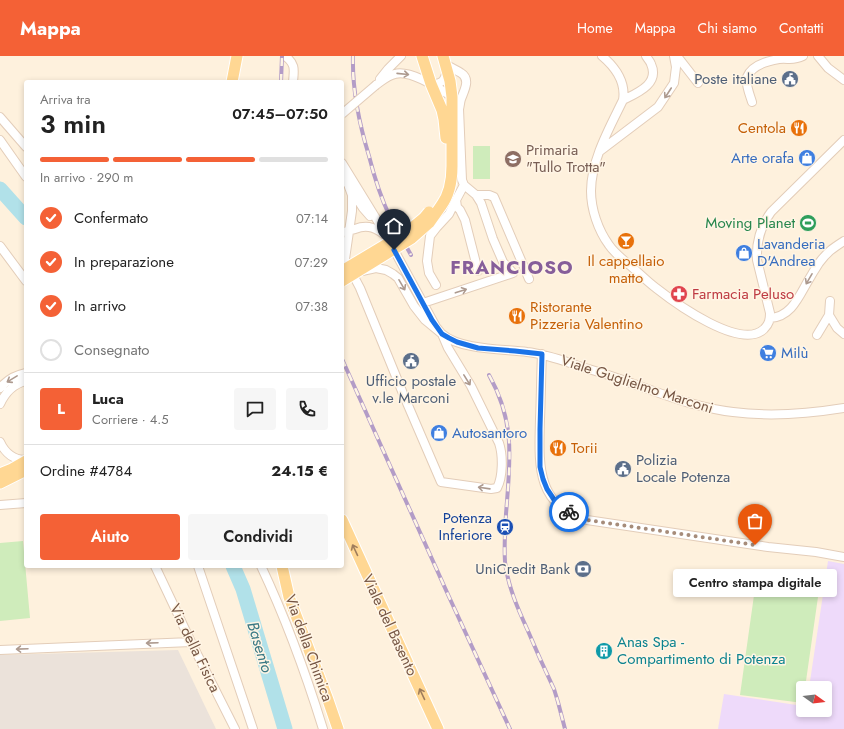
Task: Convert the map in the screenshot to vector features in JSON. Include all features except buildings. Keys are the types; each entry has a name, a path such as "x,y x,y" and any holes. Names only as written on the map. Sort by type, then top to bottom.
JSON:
{"main road":[{"path":"232,80 237,56"},
{"path":"344,280 357,276 412,238 430,223 438,205 446,178 445,124 442,110 431,84 422,56"},
{"path":"344,270 407,232 445,200 452,175 452,97 450,81 445,63"},
{"path":"0,474 24,462"},
{"path":"0,483 24,471"},
{"name":"Viale del Basento","path":"344,524 438,729"},
{"name":"Via della Chimica","path":"282,568 289,597 338,729"}],"street":[{"path":"285,56 293,64 293,80"},
{"path":"376,85 388,69 401,56"},
{"path":"602,56 613,67 619,76 624,92 623,100 599,152 595,166 591,190 592,204 596,221 610,247 656,288 685,308 719,328 738,334 752,335 762,331 766,326 770,318 770,313 757,260 758,241 762,226 771,212 844,140"},
{"path":"623,100 642,91 652,80 652,64 646,56"},
{"path":"599,152 658,108 674,83 676,67 674,56"},
{"path":"677,56 698,83"},
{"path":"752,102 748,90 747,78 754,68 765,62 779,59 796,59 803,56"},
{"path":"818,56 828,68 844,80"},
{"path":"431,84 443,82 445,78 445,63"},
{"path":"423,303 513,273 503,262 493,239 481,203 476,195 464,185 462,180 459,109 460,100 466,87 466,79 462,73 451,68 445,63"},
{"path":"344,112 376,85 390,76 399,73 408,74 431,84 452,97 457,102 459,109"},
{"path":"0,117 24,145"},
{"path":"0,140 24,174"},
{"path":"344,166 378,223"},
{"path":"344,178 366,213 378,223"},
{"path":"436,285 429,273 427,261 430,236 436,227 449,214 464,185"},
{"path":"348,243 344,230 352,216 353,203 349,187"},
{"path":"476,195 489,195 494,197 529,279"},
{"path":"456,200 457,207 460,210 464,220 478,272"},
{"name":"Viale Guglielmo Marconi","path":"378,223 436,327 442,334 457,342 478,348 542,354 630,382 684,402 717,410 772,414 805,413 844,408"},
{"path":"344,230 367,226 374,228 387,237"},
{"path":"344,255 352,234 360,227"},
{"path":"770,318 785,314 791,308 820,262 830,250 844,241"},
{"path":"0,246 24,278"},
{"path":"344,259 357,276 404,396 441,482 494,489 497,488 502,463 501,450 471,386 448,348 442,334 425,320 414,306 398,278 393,274 386,270 376,268 369,269 357,276"},
{"path":"816,335 829,315 830,301"},
{"path":"829,315 837,328 844,334"},
{"path":"837,328 844,323"},
{"path":"542,354 540,467 547,489 557,504 571,514 587,520 844,557"},
{"path":"0,388 15,376 24,374"},
{"path":"0,404 11,388 24,382"},
{"path":"1,444 4,450 12,457 24,461"},
{"path":"0,505 24,504"},
{"name":"Via della Fisica","path":"156,568 235,729"},
{"path":"199,568 253,729"},
{"path":"262,568 273,591 301,661 324,729"},
{"path":"0,650 191,642"}],"shaded area":[{"path":"828,561 844,564 844,729 718,729 724,694 796,705 796,717 832,717 832,681 810,681"},
{"path":"178,650 216,729 0,729 0,655"}],"green space":[{"path":"473,146 490,146 490,179 473,179"},
{"path":"23,541 24,568 25,568 30,618 0,621 0,543"},
{"path":"756,581 819,590 806,681 796,681 796,702 740,695"}],"waterway":[{"name":"Basento","path":"0,189 24,216"},
{"name":"Basento","path":"234,568 243,589 285,729"}],"railway":[{"path":"281,80 282,56"},
{"path":"353,56 357,106 373,171 390,217 411,255"},
{"path":"344,363 510,729"},
{"path":"489,375 504,410 509,443 509,477 505,544 506,571 517,606 554,689 565,729"}],"way so far":[{"path":"569,512 587,520 755,545"}],"place":[{"name":"Poste italiane","path":"790,79"},
{"name":"Centola","path":"799,128"},
{"name":"Arte orafa","path":"807,158"},
{"name":"Primaria \"Tullo Trotta\"","path":"513,159"},
{"name":"Moving Planet","path":"808,223"},
{"name":"Il cappellaio matto","path":"626,241"},
{"name":"Lavanderia D'Andrea","path":"744,253"},
{"name":"Farmacia Peluso","path":"679,294"},
{"name":"Ristorante Pizzeria Valentino","path":"517,316"},
{"name":"Milù","path":"768,353"},
{"name":"Ufficio postale v.le Marconi","path":"411,361"},
{"name":"Autosantoro","path":"439,433"},
{"name":"Torii","path":"558,448"},
{"name":"Polizia Locale Potenza","path":"623,469"},
{"name":"Potenza Inferiore","path":"505,527"},
{"name":"Centro stampa digitale","path":"755,545"},
{"name":"UniCredit Bank","path":"583,569"},
{"name":"Anas Spa - Compartimento di Potenza","path":"604,651"}],"district":[{"name":"FRANCIOSO","path":"512,267"}],"route":[{"path":"394,250 436,327 442,334 457,342 478,348 542,354 540,467 547,489 557,504 569,512"}]}
